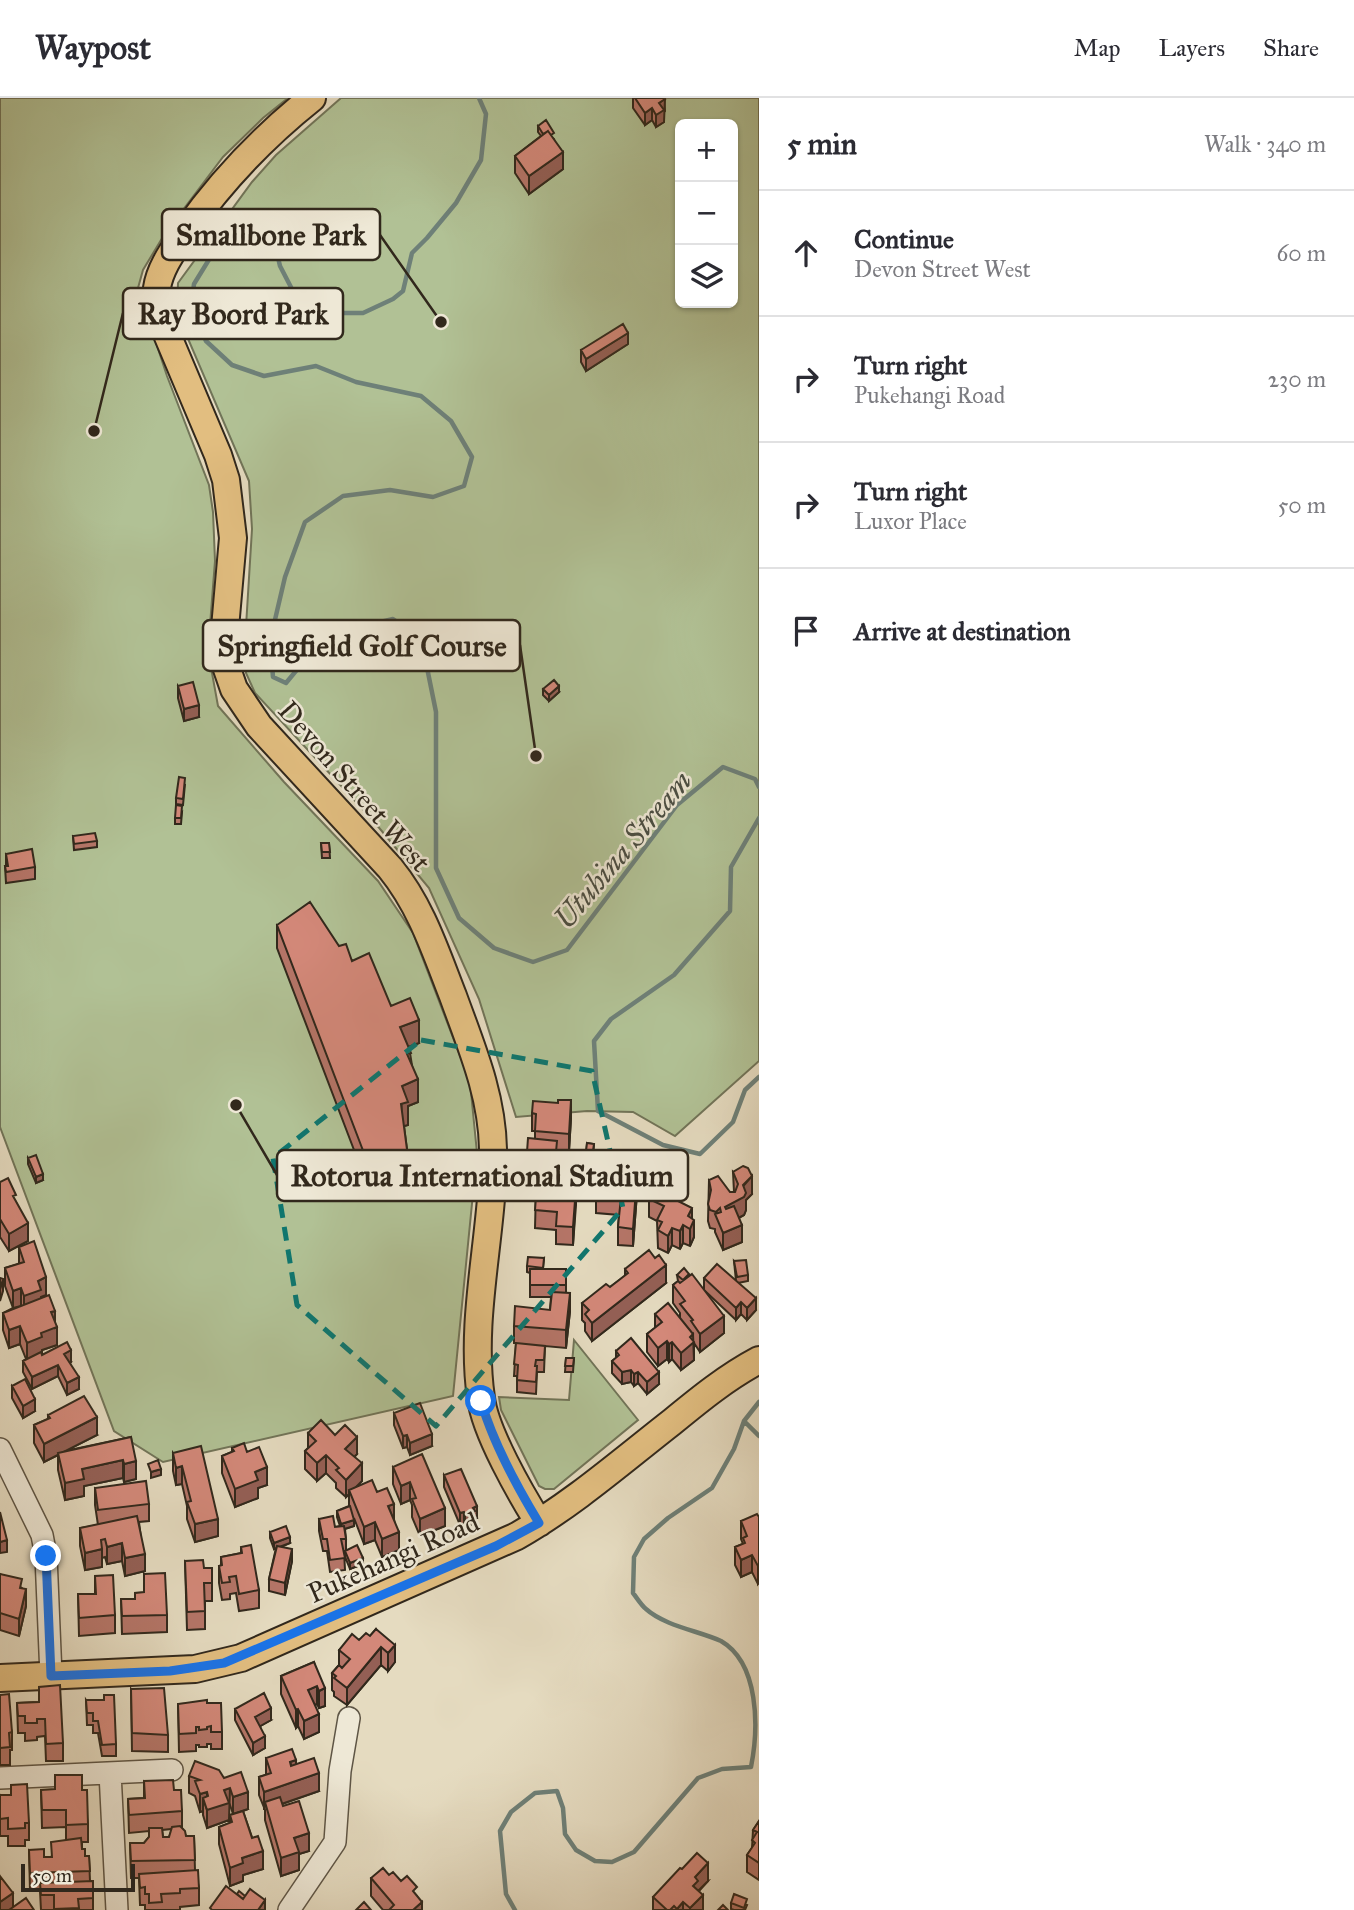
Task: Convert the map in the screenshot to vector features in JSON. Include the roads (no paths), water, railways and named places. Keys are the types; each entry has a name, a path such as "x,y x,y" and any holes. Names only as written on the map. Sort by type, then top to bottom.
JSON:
{"main road":[{"name":"Devon Street West","path":"312,98 256,145 196,217 161,273 157,288 157,306 226,480 233,538 224,639 226,666 234,689 259,726 381,858 407,890 426,925 481,1073 488,1100 493,1150 477,1357 481,1401 487,1423 539,1523"},
{"name":"Pukehangi Road","path":"0,1678 170,1671 224,1663 496,1546 539,1523 587,1489 722,1382 759,1360"}],"street":[{"path":"0,1449 42,1535 46,1556 51,1676"},
{"path":"289,1910 335,1842 340,1771 349,1718"},
{"path":"0,1778 172,1770"},
{"path":"110,1773 117,1910"}],"waterway":[{"name":"Utuhina Stream","path":"479,98 486,114 481,160 456,203 412,253 403,291 393,299 363,313 332,313 313,306 294,293 280,266 274,240 268,235 255,232 213,253 194,284 191,307 206,341 232,365 264,376 316,366 356,382 421,396 451,421 472,457 464,486 433,497 390,490 343,496 305,522 285,577 270,641 273,677 286,683 319,643 342,631 393,619 421,638 436,712 436,868 459,918 494,948 533,962 567,950 677,805 723,767 755,779 759,787"},
{"name":"Utuhina Stream","path":"759,818 731,867 730,911 674,975 611,1019 594,1041 598,1111 663,1145 700,1154 733,1122 745,1090 759,1077"},
{"name":"Utuhina Stream","path":"515,1910 506,1894 500,1831 511,1812 535,1793 557,1791 563,1808 565,1834 576,1850 595,1861 612,1862 634,1852 698,1778 722,1769 751,1767 755,1715 753,1697 743,1664 734,1651 721,1641 663,1620 644,1607 633,1593 634,1557 644,1539 668,1518 712,1488 734,1449 744,1421 759,1402"},
{"path":"744,1421 759,1436"}],"place":[{"name":"Smallbone Park","path":"441,322"},
{"name":"Ray Boord Park","path":"94,431"},
{"name":"Springfield Golf Course","path":"536,756"},
{"name":"Rotorua International Stadium","path":"236,1105"}]}
